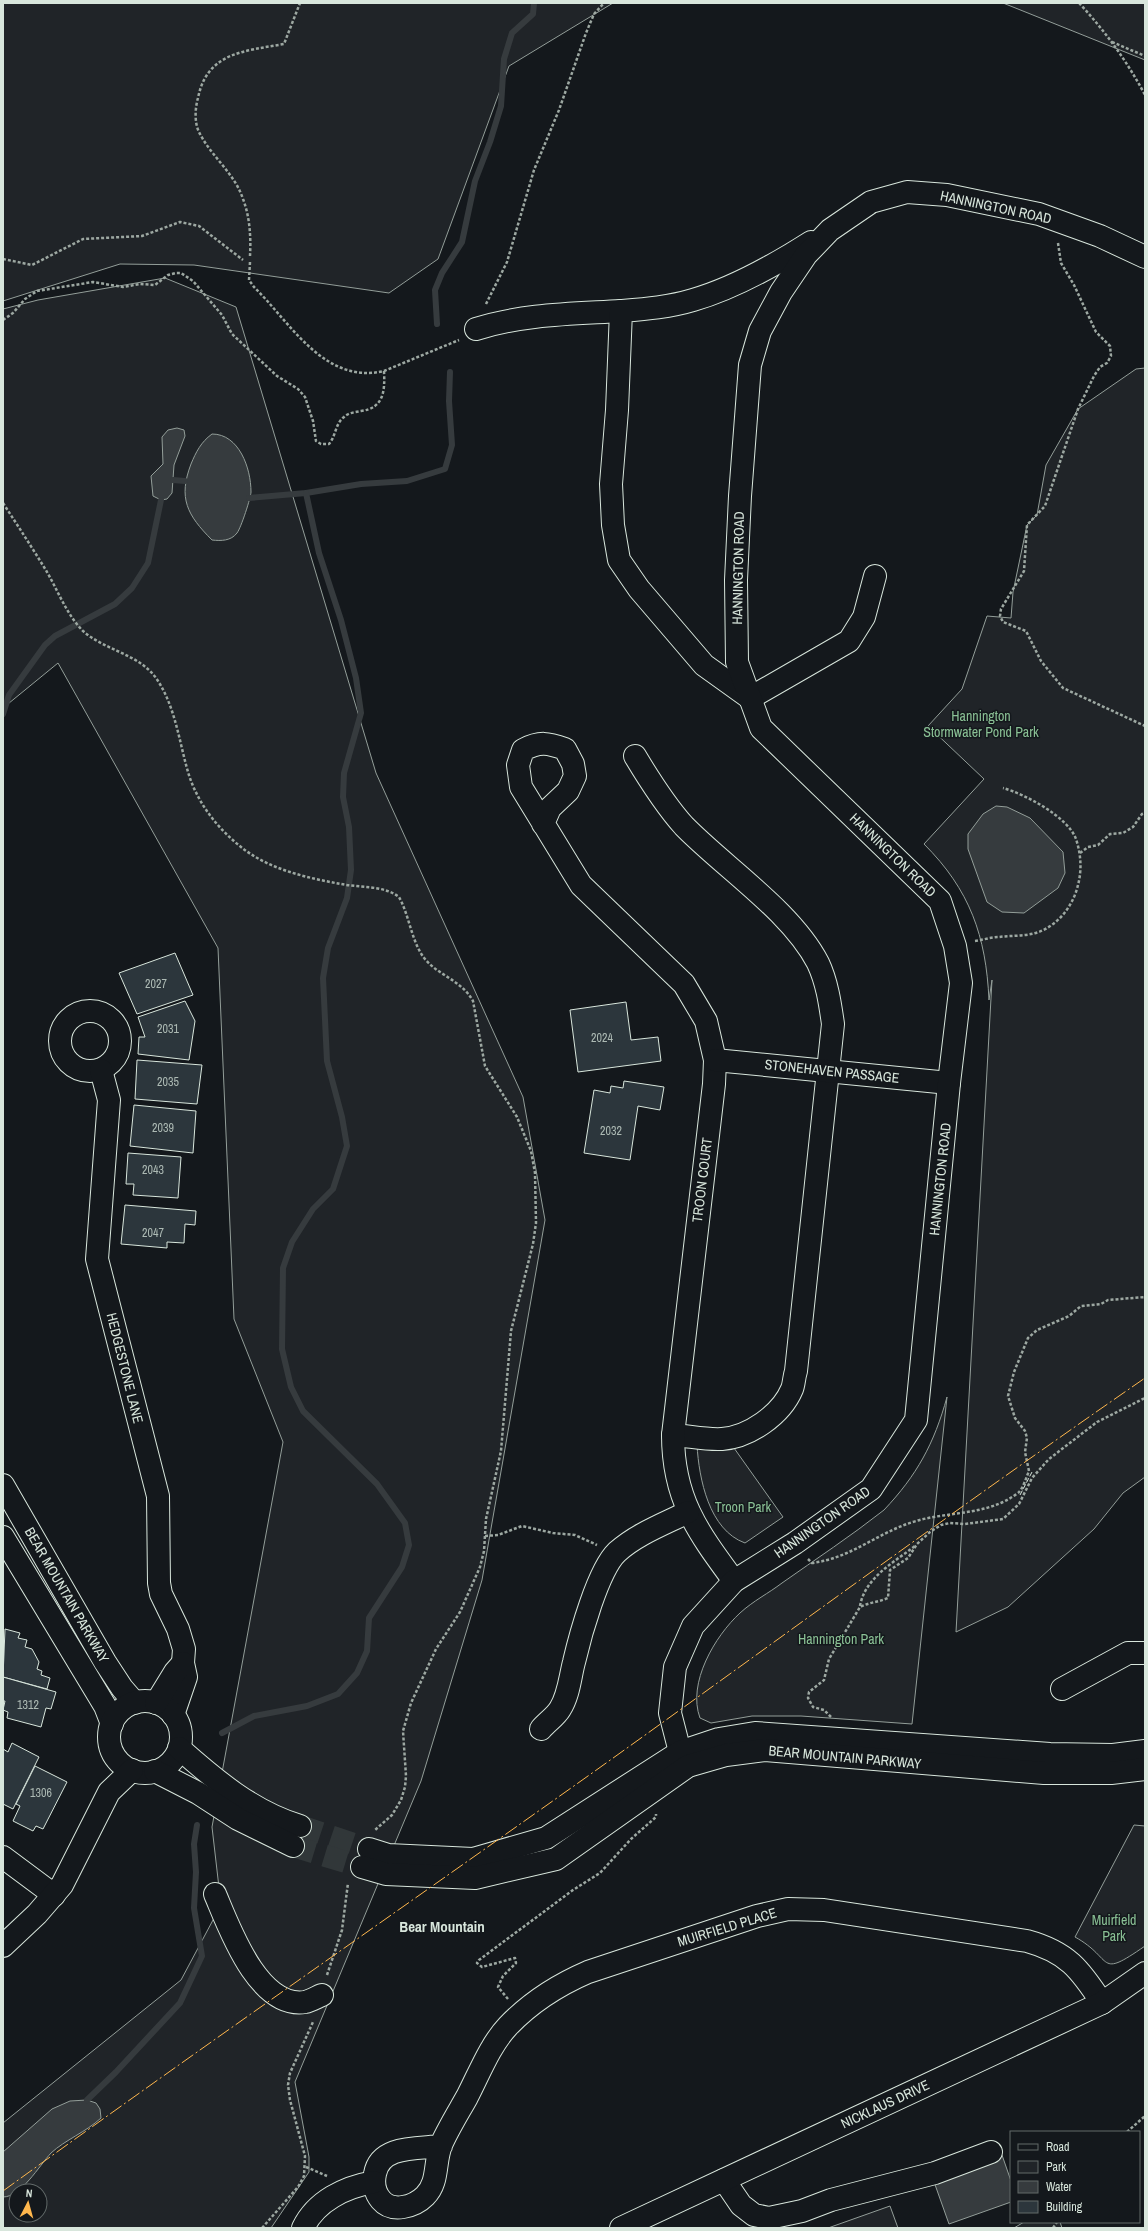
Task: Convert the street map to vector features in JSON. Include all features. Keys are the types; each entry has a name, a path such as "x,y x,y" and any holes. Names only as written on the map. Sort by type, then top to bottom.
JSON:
{"street":[{"name":"HANNINGTON ROAD","path":"684,1759 670,1713 675,1667 693,1626 734,1581 795,1543 871,1489 916,1420 949,1083 961,983 955,946 940,901 761,728 737,662 736,580 740,496 750,365 760,331 781,292 806,255 830,230 871,202 907,192 948,194 1039,214 1100,236 1145,257"},
{"path":"476,329 500,322 531,317 655,308 693,300 726,288 784,259 830,230"},
{"path":"621,311 617,410 611,484 613,525 619,560 639,589 704,665 750,698 849,641 864,618 874,576"},
{"path":"635,756 658,793 684,826 779,913 802,938 818,963 830,995 833,1024 796,1371 792,1389 782,1404 770,1417 739,1436 721,1439 673,1435"},
{"name":"TROON COURT","path":"543,824 581,885 684,984 706,1021 715,1060 673,1435 673,1458 679,1487 688,1512 699,1532 734,1581"},
{"name":"STONEHAVEN PASSAGE","path":"715,1060 949,1083"},
{"name":"HEDGESTONE LANE","path":"101,1070 109,1100 97,1259 158,1496 159,1583 162,1594 178,1629 184,1649 183,1663 186,1677 165,1709"},
{"name":"BEAR MOUNTAIN PARKWAY","path":"3,1485 106,1662 122,1688 135,1703"},
{"path":"541,1729 560,1709 566,1695 579,1643 602,1576 612,1557 641,1535 688,1512"},
{"name":"BEAR MOUNTAIN PARKWAY","path":"3,1537 105,1706 112,1724"},
{"path":"1062,1689 1128,1654 1145,1653"},
{"path":"135,1703 165,1709 179,1725 181,1736 179,1748 174,1758 165,1766 155,1771 143,1773 132,1770 122,1764 114,1755 110,1745 112,1724 117,1715 125,1707 135,1703"},
{"name":"BEAR MOUNTAIN PARKWAY","path":"364,1855 386,1874 475,1878 556,1859 684,1759 718,1739 755,1733 1050,1754 1106,1755 1145,1751"},
{"path":"155,1771 198,1793 238,1819 297,1836 214,1780 179,1748"},
{"name":"BEAR MOUNTAIN PARKWAY","path":"684,1759 765,1750 1044,1773 1091,1774 1145,1769"},
{"path":"3,1946 37,1914 54,1895 77,1860 109,1792 114,1755"},
{"path":"109,1792 132,1770"},
{"path":"3,1857 54,1895"},
{"path":"214,1894 242,1954 262,1982 273,1992 286,1999 304,2002 322,1995"},
{"name":"MUIRFIELD PLACE","path":"374,2182 382,2200 392,2206 404,2207 416,2204 425,2196 434,2184 441,2146 490,2052 507,2027 522,2013 562,1983 588,1972 757,1916 788,1909 824,1910 1027,1941 1047,1946 1066,1957 1080,1970 1102,2003"},
{"name":"NICKLAUS DRIVE","path":"621,2228 1102,2003 1145,1973"},
{"path":"303,2228 319,2207 337,2193 374,2182 376,2166 386,2155 402,2151 441,2146"},
{"path":"724,2180 741,2205 754,2215 769,2218 802,2211 831,2200 935,2173 991,2152"}],"path":[{"path":"250,256 251,236 244,199 232,177 199,133 195,109 201,82 217,63 235,53 284,44 300,3"},
{"path":"250,262 249,280 254,287 318,355 348,371 372,374 384,371 437,350 476,329 487,300 507,262 530,182 586,33 594,14 604,3"},
{"path":"1079,3 1112,41 1145,95"},
{"path":"1112,41 1145,56"},
{"path":"3,258 32,265 83,239 142,236 180,222 199,226 243,260"},
{"path":"1060,222 1057,239 1061,264 1074,285 1096,332 1110,346 1111,356 1108,363 1100,367 1094,376 1078,409 1045,506 1027,526 1024,571 1001,609 1000,616 1003,622 1026,632 1049,673 1063,688 1145,726"},
{"path":"3,320 13,313 25,299 37,291 93,282 116,287 140,284 155,285 168,275 181,274 193,281 216,308 232,334 239,342 278,376 298,389 305,398 313,422 316,441 321,444 329,444 333,439 338,424 348,414 373,410 378,404 384,385 384,371"},
{"path":"3,503 46,571 74,620 93,638 147,668 156,678 172,712 188,773 201,804 210,816 235,841 257,859 277,867 341,884 392,891 399,897 423,956 433,966 468,991 477,1015 485,1066 525,1133 535,1173 537,1200 533,1244 511,1331 501,1452 486,1519 480,1567 460,1612 436,1649 405,1718 403,1731 406,1776 400,1800 392,1815 364,1855 342,1930 328,1968 322,1995 310,2032 290,2073 288,2084 290,2100 305,2156 304,2176 298,2187 262,2228"},
{"path":"955,946 998,937 1030,934 1047,928 1062,915 1075,897 1081,874 1080,853 1076,838 1060,819 1036,801 1018,792 1003,788"},
{"path":"1080,853 1088,847 1098,845 1110,834 1123,833 1133,827 1142,814 1145,813"},
{"path":"795,1543 812,1563 831,1561 892,1530 917,1521 985,1509 1019,1492 1029,1471 1025,1452 1027,1438 1025,1432 1015,1418 1008,1396 1014,1372 1028,1338 1037,1330 1052,1322 1069,1316 1081,1306 1101,1304 1108,1300 1145,1297"},
{"path":"834,1720 824,1710 813,1707 808,1698 808,1692 824,1680 829,1659 860,1607 862,1598 872,1580 930,1532 941,1525 950,1523 973,1524 1003,1519 1019,1504 1032,1478 1049,1459 1097,1422 1145,1398"},
{"path":"485,1536 498,1534 515,1526 531,1526 553,1533 583,1537 612,1557"},
{"path":"860,1607 869,1602 888,1598 890,1570 912,1554 917,1544"},
{"path":"522,2013 498,1987 504,1976 516,1963 515,1958 482,1967 477,1963 573,1890 600,1873 631,1839 656,1817 656,1810"},
{"path":"1128,2131 1145,2116"}],"green space":[{"path":"3,3 613,3 509,66 438,259 389,293 194,265 120,264 3,301"},
{"path":"1003,3 1145,3 1145,60"},
{"path":"165,278 236,307 376,773 523,1097 545,1220 482,1580 421,1781 295,2082 309,2157 309,2172 271,2228 3,2228 3,2123 181,1980 221,1905 212,1827 283,1442 234,1319 218,948 58,663 3,708 3,309 38,300"},
{"name":"Hannington Stormwater Pond Park","path":"1145,368 1145,1477 1123,1493 1094,1529 1008,1607 956,1632 992,980 989,1000 984,955 973,915 953,879 940,861 924,844 984,779 928,726 962,689 987,616 1011,618 1013,592 1027,525 1037,515 1046,465 1078,409 1136,369"},
{"name":"Hannington Park","path":"947,1397 912,1724 801,1716 752,1716 711,1723 700,1718 697,1704 697,1690 700,1675 721,1634 740,1613 750,1605 884,1510 906,1484 923,1458 936,1430"},
{"name":"Troon Park","path":"697,1445 734,1448 783,1517 745,1543 733,1536 723,1527 708,1502 700,1473"},
{"name":"Muirfield Park","path":"1134,1825 1145,1826 1145,1946 1119,1962 1112,1964 1107,1962 1075,1937"},
{"path":"890,2206 898,2228 828,2228"},
{"path":"1022,2223 1060,2223 1062,2228 1014,2228"}],"water":[{"path":"177,428 184,430 185,436 174,465 172,493 167,499 161,500 153,496 151,476 163,464 162,437 168,430"},
{"path":"212,434 229,440 242,454 249,473 251,492 239,530 232,538 222,540 212,540 203,531 191,514 185,496 187,476 191,464 199,448"},
{"path":"996,806 1007,807 1030,818 1063,852 1065,873 1058,888 1024,913 1002,912 987,902 968,849 968,834 983,814"},
{"path":"87,2100 96,2103 100,2109 101,2118 89,2128 51,2153 26,2183 8,2183 8,2196 3,2197 3,2152 52,2109 70,2101"},
{"path":"1002,2155 1010,2178 1010,2202 949,2224 933,2179"}],"building":[{"path":"175,953 193,995 137,1014 119,973"},
{"path":"185,1001 195,1021 189,1060 138,1054 139,1037 145,1037 138,1017"},
{"path":"626,1002 631,1040 658,1037 661,1061 578,1072 570,1010"},
{"path":"137,1060 202,1065 197,1104 135,1099"},
{"path":"624,1081 664,1087 660,1110 638,1106 630,1160 584,1153 594,1090 610,1093 611,1086 623,1088"},
{"path":"134,1105 196,1111 193,1153 130,1146"},
{"path":"128,1153 181,1157 178,1198 133,1195 134,1184 126,1184"},
{"path":"125,1205 196,1211 195,1225 185,1224 184,1243 167,1242 167,1248 121,1244"},
{"path":"5,1629 20,1633 18,1638 27,1640 25,1647 32,1649 39,1662 37,1669 42,1671 41,1675 50,1678 47,1689 3,1677"},
{"path":"3,1677 56,1692 51,1709 46,1708 41,1727 7,1718 8,1712 3,1710 5,1701 3,1701"},
{"path":"12,1743 39,1757 13,1809 3,1804 3,1749 8,1752"},
{"path":"35,1766 67,1782 43,1829 36,1826 33,1831 13,1821 20,1806 16,1804"}],"waterway":[{"path":"437,324 435,290 442,273 462,242 475,181 490,142 501,106 504,59 512,33 533,14 534,3"},
{"path":"249,498 306,493 361,484 407,481 445,469 452,445 449,401 450,372"},
{"path":"173,480 185,481"},
{"path":"222,1733 254,1716 307,1706 338,1694 357,1673 367,1651 369,1618 402,1567 409,1545 405,1523 377,1484 303,1411 291,1387 282,1349 283,1268 292,1242 313,1209 333,1189 347,1146 342,1117 327,1061 323,978 328,948 347,898 351,870 349,827 343,797 344,773 361,713 356,678 341,620 319,553 306,493"},
{"path":"3,714 9,695 45,645 55,636 115,604 132,588 148,563 161,500"},
{"path":"87,2100 116,2072 180,2003 202,1956 194,1908 196,1872 194,1844 197,1825"}],"tunnel":[{"path":"300,1826 369,1849"},
{"path":"293,1846 362,1867"}],"fence":[{"path":"1020,1495 1032,1472"}],"power":[{"path":"3,2191 1145,1378"}],"district":[{"name":"Bear Mountain","path":"442,1927"}]}
